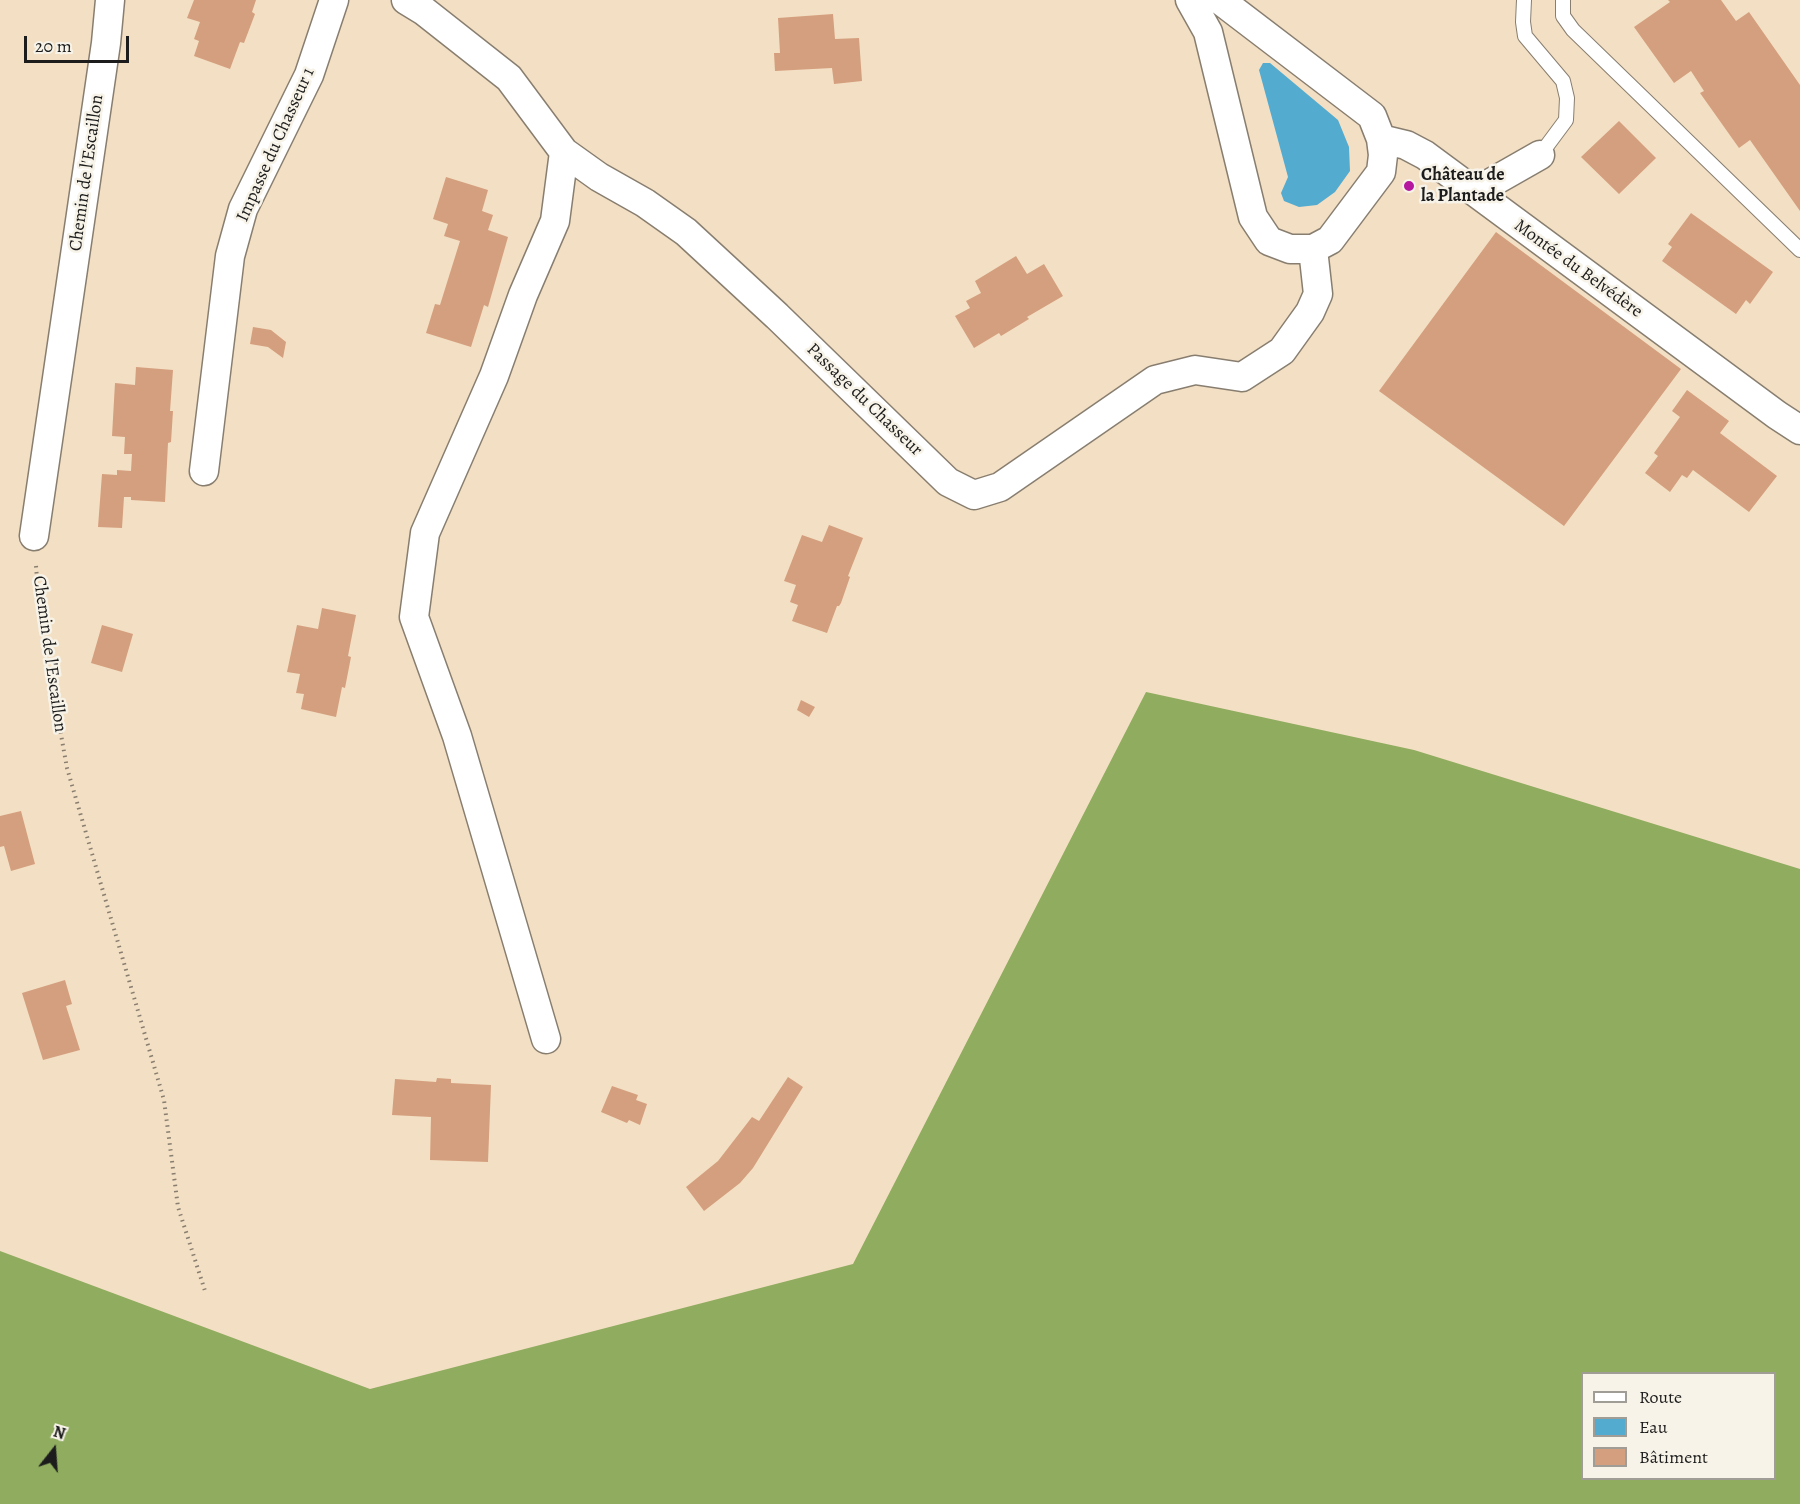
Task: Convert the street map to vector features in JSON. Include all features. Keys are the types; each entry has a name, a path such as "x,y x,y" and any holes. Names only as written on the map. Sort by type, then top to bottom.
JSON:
{"street":[{"name":"Chemin de l'Escaillon","path":"34,537 103,67 110,0"},
{"name":"Impasse du Chasseur 1","path":"204,471 230,256 243,209 309,75 334,0"},
{"name":"Passage du Chasseur","path":"406,0 424,11 510,78 564,152 598,177 645,203 686,232 777,316 948,482 974,495 1000,487 1155,380 1195,370 1242,377 1282,351 1310,312 1318,294 1312,249"},
{"path":"1190,0 1208,32 1253,218 1269,241 1290,249 1312,249 1330,240 1381,172 1383,155 1381,139 1372,116 1220,0"},
{"name":"Montée du Belvédère","path":"1381,139 1406,145 1425,155 1800,430"},
{"path":"546,1039 457,736 414,617 424,533 494,376 555,221 564,152"},
{"path":"1475,192 1540,155"}],"lane":[{"path":"1524,0 1525,36 1563,81 1567,98 1566,120 1540,155"},
{"path":"1563,0 1563,16 1573,30 1800,250"}],"path":[{"name":"Chemin de l'Escaillon","path":"34,537 40,618 67,768 164,1100 178,1207 206,1294"}],"green space":[{"path":"1146,692 1414,750 1800,869 1800,1504 0,1504 0,1251 370,1389 853,1264"}],"water":[{"path":"1263,63 1270,63 1338,120 1349,147 1350,171 1335,192 1317,205 1299,207 1284,201 1281,193 1288,177 1259,70"}],"building":[{"path":"194,0 256,0 252,12 255,14 244,43 240,42 230,69 194,56 199,41 194,39 200,22 187,18"},
{"path":"1668,0 1721,0 1736,21 1749,12 1800,85 1800,211 1750,140 1739,148 1700,93 1704,91 1691,71 1674,83 1634,27 1670,2"},
{"path":"833,14 835,39 859,38 862,81 834,84 832,68 775,71 774,53 780,53 778,18"},
{"path":"1619,121 1656,158 1619,194 1581,157"},
{"path":"446,177 488,190 482,211 493,215 488,230 508,237 488,307 484,305 471,347 426,333 435,304 440,305 460,241 444,236 448,224 433,219"},
{"path":"1691,213 1773,272 1750,304 1746,300 1736,314 1662,261 1672,247 1668,244"},
{"path":"1496,232 1681,369 1564,526 1379,391"},
{"path":"1016,256 1027,274 1044,264 1063,296 1027,317 1029,319 1001,336 999,333 974,348 955,316 970,308 966,301 981,293 975,281"},
{"path":"253,327 271,330 286,342 283,358 268,347 250,344"},
{"path":"136,367 173,370 170,411 173,411 171,442 168,443 165,502 131,500 131,497 124,497 122,528 98,527 102,474 117,475 117,470 131,471 132,454 124,454 125,437 112,436 115,383 135,385"},
{"path":"1687,390 1729,421 1720,433 1777,476 1749,512 1693,470 1687,478 1682,475 1670,492 1645,473 1658,456 1654,453 1680,417 1672,411"},
{"path":"829,525 863,538 848,576 850,577 841,603 837,606 827,633 792,621 798,605 790,602 796,585 784,581 802,535 822,542"},
{"path":"322,608 356,615 348,656 351,657 345,688 342,687 336,717 301,709 304,694 296,693 300,674 287,672 297,625 318,629"},
{"path":"102,625 133,634 122,672 91,663"},
{"path":"801,700 815,707 809,717 797,710"},
{"path":"21,811 35,864 11,871 4,846 0,847 0,816"},
{"path":"65,980 72,1004 66,1006 80,1050 43,1060 22,993"},
{"path":"788,1077 803,1087 753,1168 740,1183 704,1211 686,1187 718,1161 752,1117 759,1121"},
{"path":"437,1078 451,1079 451,1083 491,1085 488,1162 430,1160 431,1117 392,1115 395,1079 436,1082"},
{"path":"612,1086 638,1095 636,1100 647,1104 640,1125 629,1120 627,1123 601,1112"}],"place":[{"name":"Château de la Plantade","path":"1409,186"}]}
